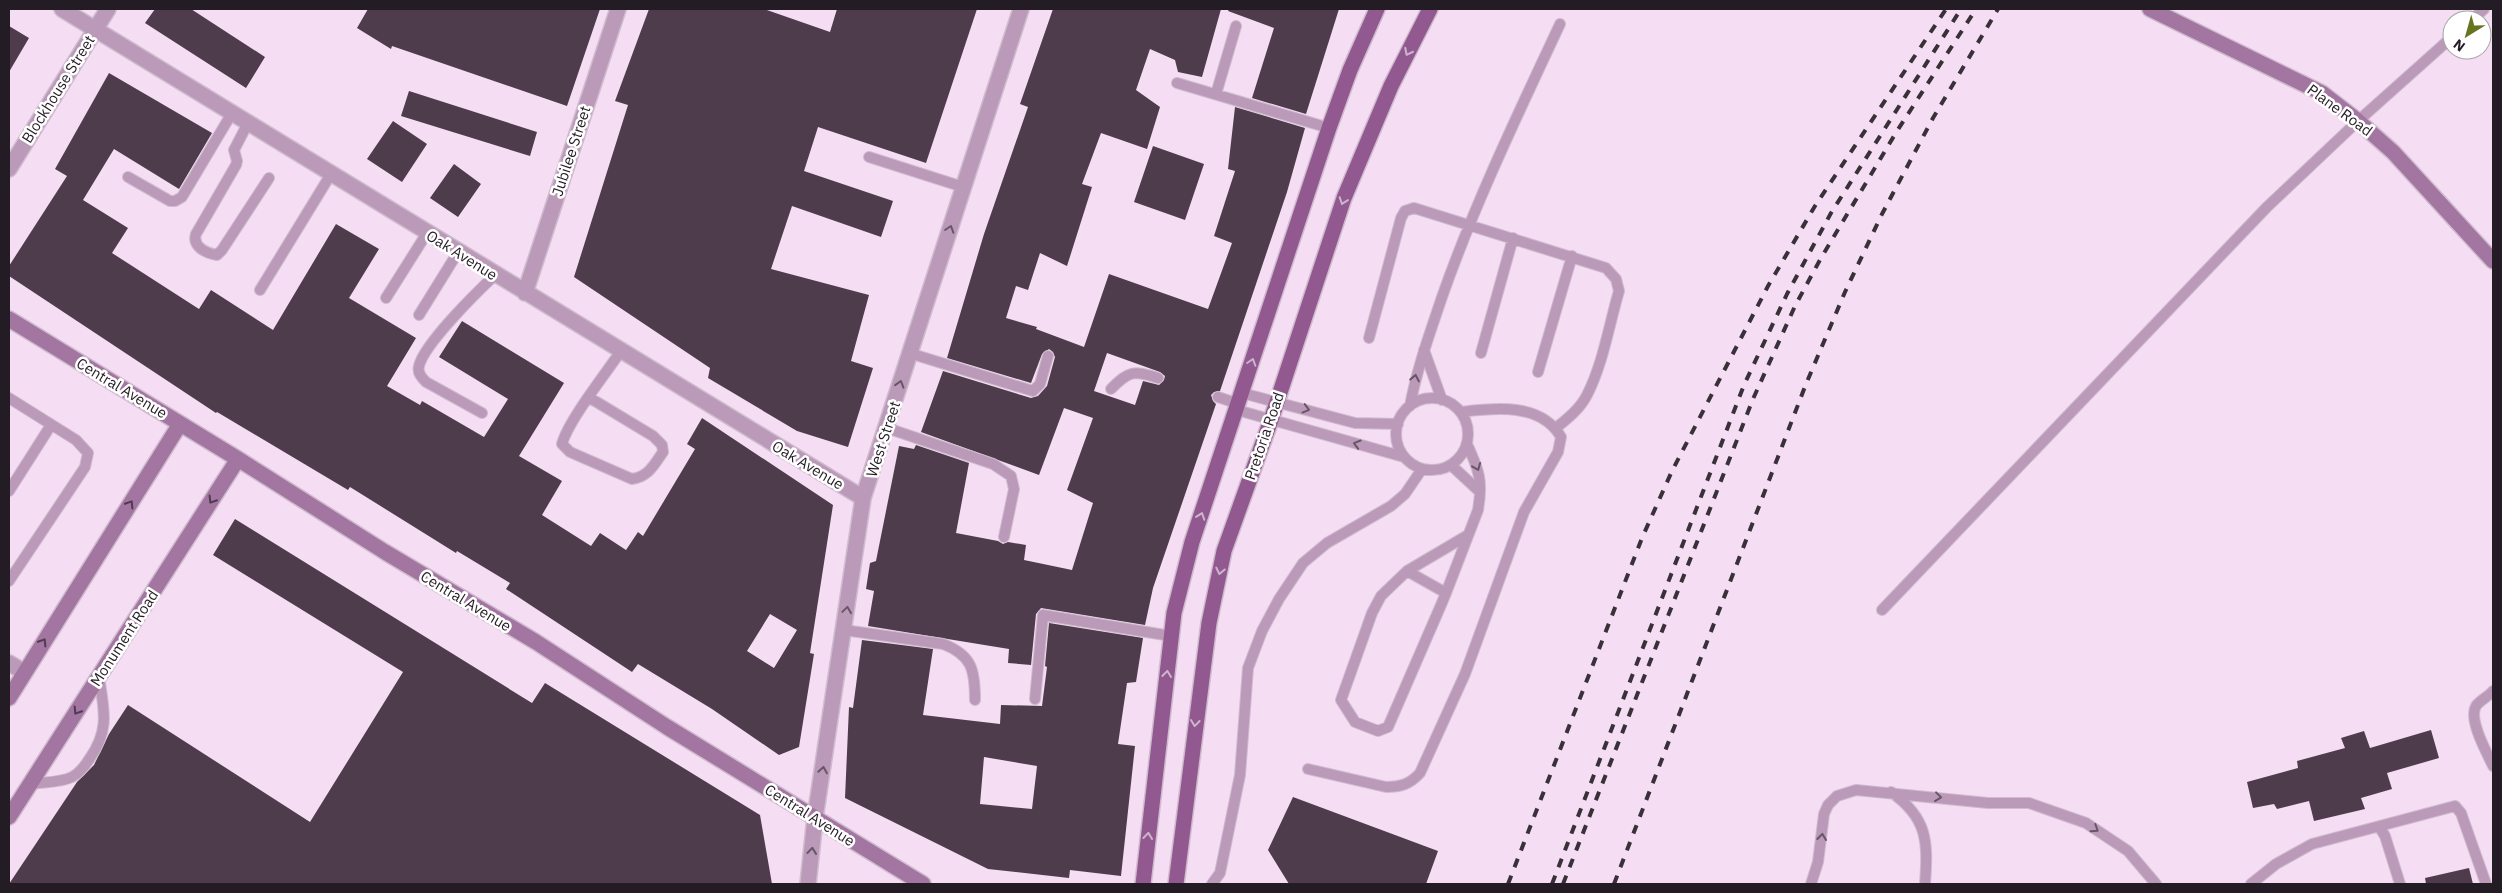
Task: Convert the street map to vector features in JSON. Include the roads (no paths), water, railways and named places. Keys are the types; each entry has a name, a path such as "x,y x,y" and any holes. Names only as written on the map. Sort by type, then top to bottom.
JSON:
{"main road":[{"path":"1143,884 1174,613 1192,542 1329,128 1350,70 1377,9"},
{"name":"Pretoria Road","path":"1176,884 1209,623 1224,551 1271,420 1344,198 1391,86 1430,9"},
{"name":"Plane Road","path":"2150,9 2322,93 2393,152 2493,261"},
{"name":"Central Avenue","path":"9,319 923,884"},
{"path":"9,698 180,424"},
{"name":"Monument Road","path":"9,817 238,459"}],"street":[{"name":"Oak Avenue","path":"62,9 863,498"},
{"name":"Blockhouse Street","path":"9,169 108,9"},
{"name":"Jubilee Street","path":"525,293 618,9"},
{"name":"West Street","path":"808,884 863,498 1021,9"},
{"path":"9,662 24,672"}],"lane":[{"path":"1410,406 1418,367 1469,224 1498,155 1560,24"},
{"path":"1216,94 1236,26"},
{"path":"1882,610 2267,207 2358,121 2442,47"},
{"path":"1177,83 1329,128"},
{"path":"128,178 170,201 175,201 182,197 232,113"},
{"path":"248,123 234,150 237,160 236,165 196,234 194,240 196,245 211,254 217,254 222,250 269,178"},
{"path":"869,157 963,187"},
{"path":"260,290 331,174"},
{"path":"1369,338 1401,218 1405,211 1414,208 1606,268 1616,278 1619,291 1598,367 1587,396 1572,415 1556,428"},
{"path":"386,298 427,233"},
{"path":"1481,353 1512,238"},
{"path":"418,315 458,252"},
{"path":"1538,372 1572,256"},
{"path":"482,413 426,382 420,376 418,368 422,357 458,312 495,275"},
{"path":"1424,350 1442,400"},
{"path":"590,398 653,436 662,445 663,452 651,470 642,478 632,479 570,452 562,444 565,435 621,351"},
{"path":"910,353 1033,391 1040,384 1048,356"},
{"path":"1111,389 1123,377 1134,372 1158,378"},
{"path":"1218,397 1239,403 1271,420 1404,457 1422,469 1434,470 1451,465 1462,454 1467,444 1466,422 1461,412 1442,400 1420,400 1410,406 1402,414 1398,424 1398,447 1404,457"},
{"path":"9,398 85,447 88,453 88,460 9,581"},
{"path":"1239,403 1277,401 1355,422 1398,424"},
{"path":"1308,769 1386,787 1407,784 1420,773 1465,674 1524,512 1558,452 1560,437 1556,428 1537,416 1516,410 1499,408 1461,412"},
{"path":"9,490 51,425"},
{"path":"887,428 993,464 1011,476 1014,490 1004,537"},
{"path":"1467,444 1480,470 1478,510 1446,592 1388,727 1378,731 1355,722 1341,700 1372,613 1381,596 1407,571 1468,535"},
{"path":"1451,465 1480,492"},
{"path":"1212,884 1220,873 1240,775 1248,668 1262,631 1279,598 1303,562 1327,543 1391,506 1405,494 1422,469"},
{"path":"1407,571 1446,592"},
{"path":"1034,699 1043,616 1171,636"},
{"path":"844,630 943,644 956,649 968,660 975,677 975,700"},
{"path":"30,784 70,778 82,770 91,757 103,733 105,720 99,677"},
{"path":"2493,691 2476,706 2474,716 2480,737 2493,766"},
{"path":"1811,884 1818,862 1824,814 1828,804 1837,796 1856,790 1988,803 2029,803 2058,812 2086,823 2128,851 2156,884"},
{"path":"1890,792 1908,804 1922,827 1926,864 1925,884"},
{"path":"2251,884 2276,864 2312,844 2380,828 2455,806 2461,813 2486,884"},
{"path":"2380,828 2385,836 2400,884"}],"railway":[{"path":"1508,884 1642,538 1672,471 1768,286 1815,206 1946,9"},
{"path":"1552,884 1744,385 1787,294 1831,213 1961,9"},
{"path":"1563,884 1753,399 1795,306 1821,258 1897,131 1976,9"},
{"path":"1614,884 1806,384 1845,292 1882,214 1933,118 1998,9"}]}
